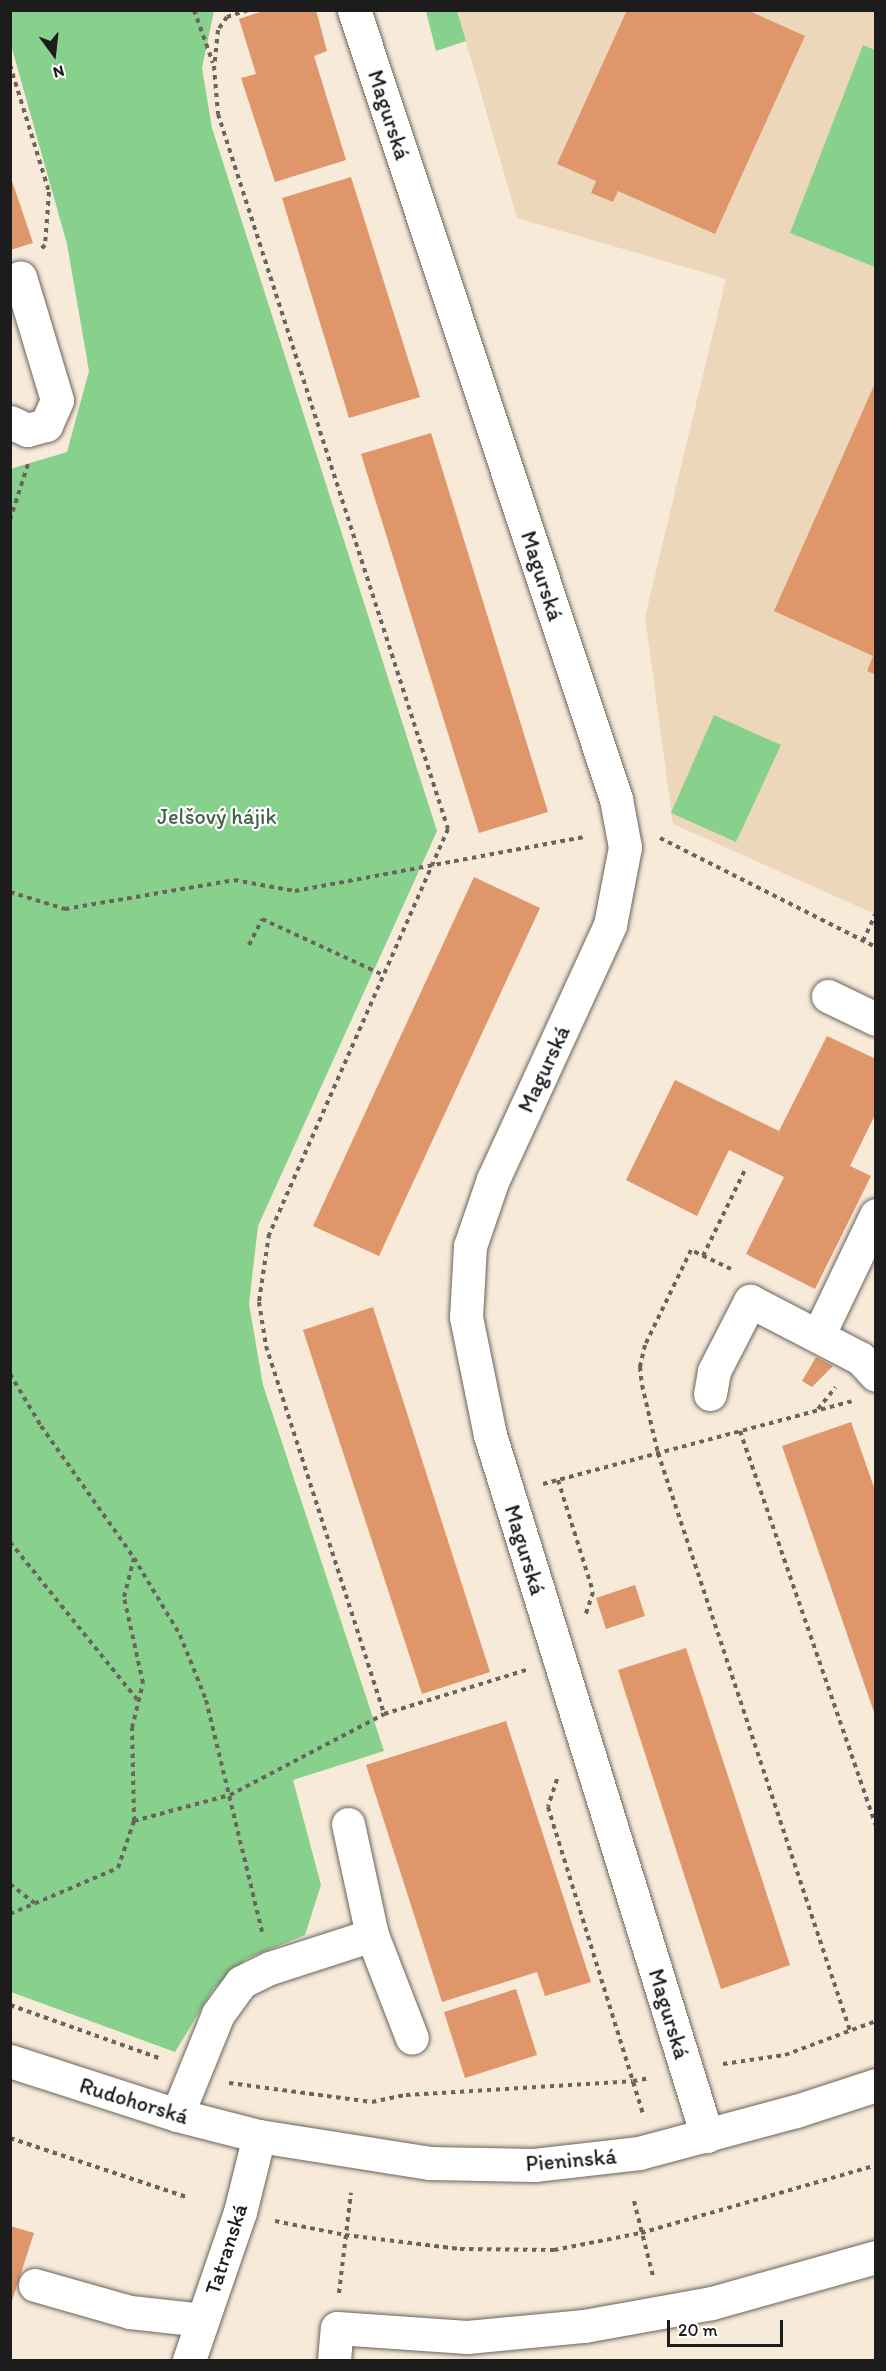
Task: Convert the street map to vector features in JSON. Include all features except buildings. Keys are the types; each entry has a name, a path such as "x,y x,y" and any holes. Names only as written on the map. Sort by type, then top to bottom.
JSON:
{"street":[{"name":"Magurská","path":"354,10 616,799 625,847 610,925 493,1179 470,1246 466,1317 490,1435 707,2136"},
{"path":"19,426 46,425 57,400 20,278"},
{"path":"828,996 876,1019"},
{"path":"818,1336 876,1215"},
{"path":"710,1394 714,1371 750,1301 818,1336 866,1377"},
{"path":"348,1824 372,1935 412,2038"},
{"path":"177,2115 218,2014 241,1982 270,1968 372,1935"},
{"name":"Rudohorská","path":"10,2061 177,2115 259,2136"},
{"name":"Pieninská","path":"259,2136 429,2163 534,2165 639,2153 707,2136 876,2085"},
{"name":"Tatranská","path":"189,2361 240,2212 259,2136"},
{"path":"334,2361 337,2328 467,2337 584,2326 712,2303 876,2257"},
{"path":"35,2284 130,2312 202,2320"}],"path":[{"path":"194,10 214,66"},
{"path":"248,10 227,17 218,30 214,66 218,114 448,829 269,1234 259,1302 266,1346 384,1714"},
{"path":"10,65 49,192 45,245 20,278"},
{"path":"10,520 29,462 19,426"},
{"path":"651,833 876,947"},
{"path":"10,892 65,909 234,880 295,891 584,837"},
{"path":"863,941 876,913"},
{"path":"249,945 262,920 383,975"},
{"path":"703,1256 746,1170"},
{"path":"750,1301 748,1277 691,1250 645,1345 640,1367 658,1453 850,2031"},
{"path":"10,1374 40,1426 134,1558 180,1635 206,1700 270,1968"},
{"path":"508,1494 740,1431 866,1377"},
{"path":"740,1431 876,1825"},
{"path":"10,1542 139,1702"},
{"path":"10,1914 118,1868 134,1821 132,1728 143,1683 124,1597 134,1558"},
{"path":"134,1821 230,1795 384,1714 535,1667"},
{"path":"560,1770 548,1807 643,2113"},
{"path":"10,1884 34,1904"},
{"path":"713,2066 785,2055 876,2020"},
{"path":"372,2102 406,2095 633,2081 659,2076"},
{"path":"10,2138 186,2197"},
{"path":"274,2221 345,2235 460,2249 554,2250 641,2234 876,2164"},
{"path":"339,2279 351,2193"},
{"path":"634,2201 651,2271"}],"shaded area":[{"path":"457,11 875,11 875,914 673,824 645,617 726,279 517,218"}],"green space":[{"name":"Jelšový hájik","path":"10,11 214,11 202,68 212,128 437,831 258,1226 249,1304 263,1385 384,1751 293,1780 321,1885 305,1935 246,1959 214,1988 175,2052 11,1992 10,469 67,452 89,371 67,244 11,45"},
{"path":"426,11 457,11 466,41 436,51"},
{"path":"863,45 875,50 875,267 790,233"},
{"path":"714,715 781,745 736,842 671,813"}]}
